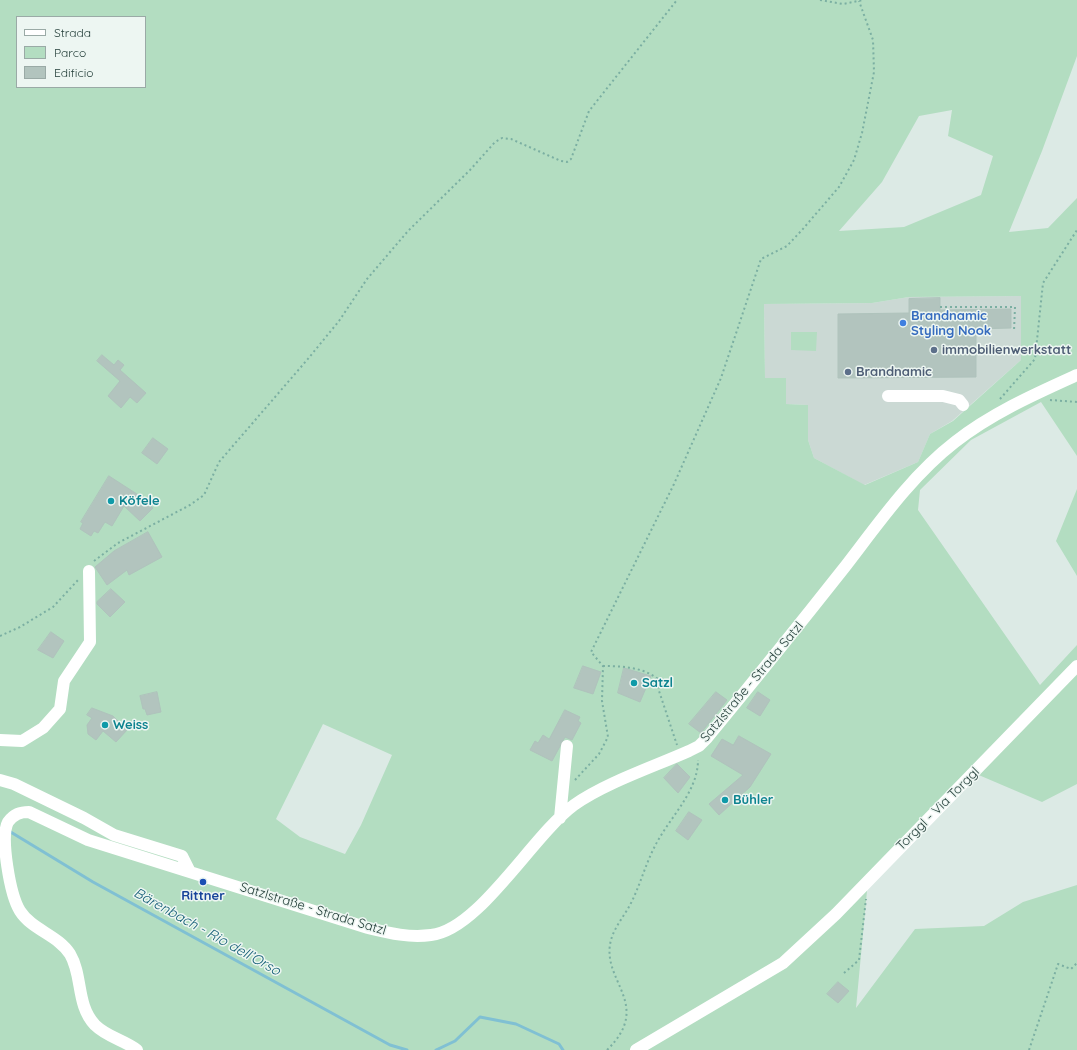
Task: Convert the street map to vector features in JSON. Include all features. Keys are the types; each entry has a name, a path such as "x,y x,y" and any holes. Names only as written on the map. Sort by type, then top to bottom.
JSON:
{"street":[{"name":"Satzlstraße - Strada Satzl","path":"137,1050 95,1025 86,1010 71,956 63,944 32,923 20,910 13,893 6,858 5,833 8,822 14,815 21,812 29,812 88,840 189,870 368,928 392,934 413,936 432,935 446,932 460,924 479,907 560,818 574,806 596,792 699,746 772,659 896,502 930,464 955,442 979,424 1040,392 1077,375"},
{"path":"888,396 943,396 959,400 963,405"},
{"path":"0,740 22,741 43,728 60,709 64,681 90,642 89,571"},
{"name":"Torggl - Via Torggl","path":"636,1050 783,963 836,914 1000,748 1077,666"},
{"path":"560,818 567,746"},
{"path":"0,780 14,784 114,835 182,856 189,870"}],"path":[{"path":"0,636 20,627 53,607 76,582 89,571 94,560 118,543 190,505 204,495 219,462 325,338 367,279 408,231 470,170 495,142 502,138 511,139 561,161 568,162 571,159 589,111 677,0"},
{"path":"820,0 828,3 843,4 863,0"},
{"path":"573,784 598,754 608,737 602,701 603,666 591,652 674,484 721,378 762,259 786,246 802,230 839,187 854,160 862,133 874,72 873,40 859,1"},
{"path":"996,404 1035,359 1043,283 1077,230"},
{"path":"940,307 1015,307 1014,331"},
{"path":"1040,392 1046,399 1077,402"},
{"path":"603,666 624,666 652,674 658,679 659,692 678,748 698,755 698,769 694,781 655,846 631,903 611,939 610,952 612,963 625,1002 626,1014 624,1027 618,1040 607,1050"},
{"path":"844,972 859,960 868,880"},
{"path":"1029,1050 1058,964 1071,969 1077,963"}],"shaded area":[{"path":"1021,296 1021,360 952,421 930,434 918,462 864,485 814,458 808,440 808,405 786,404 765,378 764,304 872,303 909,297"}],"green space":[{"path":"0,0 1077,0 1077,56 1042,151 1009,232 1048,228 1077,198 1077,456 1041,402 971,440 920,490 918,510 1040,685 1077,645 1077,784 1042,802 974,773 868,880 856,1008 915,929 984,926 1023,902 1077,885 1077,1050 0,1050","holes":["952,110 948,136 993,156 981,195 904,227 839,231 882,182 919,116","1021,296 1021,360 953,421 930,434 918,462 865,485 814,458 808,440 808,405 786,404 786,378 765,378 764,304 872,303 909,297","323,724 392,755 361,825 345,854 300,837 276,819"]},
{"path":"791,332 817,332 816,351 791,350"},
{"path":"1077,489 1077,576 1056,541"}],"building":[{"path":"940,298 940,310 1011,309 1011,328 976,329 976,377 838,378 838,314 909,313 909,299"},
{"path":"102,355 114,365 118,360 124,365 120,370 146,393 137,403 130,397 121,408 108,396 120,381 97,361"},
{"path":"153,438 168,449 157,464 142,453"},
{"path":"109,476 140,496 153,508 140,521 124,506 112,526 105,522 98,533 94,531 91,536 80,529 83,523 81,522"},
{"path":"148,532 162,557 129,575 127,570 107,585 95,567 114,551"},
{"path":"111,589 125,602 110,617 97,604 97,602"},
{"path":"51,632 64,641 53,658 38,650"},
{"path":"583,666 601,672 593,694 574,688"},
{"name":"Satzl","path":"624,668 651,676 640,702 618,693"},
{"path":"157,692 161,712 147,715 145,709 143,709 140,696"},
{"path":"716,692 727,700 701,733 689,724"},
{"path":"758,692 770,700 760,716 747,708"},
{"name":"Weiss","path":"92,708 113,716 127,730 116,742 103,731 96,740 88,734 87,725 92,718 87,715"},
{"path":"565,710 580,717 578,721 581,723 572,740 565,737 552,761 530,750 535,741 538,743 543,735 549,739"},
{"path":"739,736 771,754 750,787 719,815 709,804 743,775 711,756 722,739 733,745"},
{"path":"677,764 690,777 678,793 664,778"},
{"path":"689,812 702,820 688,840 676,831"},
{"path":"838,982 849,991 838,1003 827,994"}],"waterway":[{"name":"Bärenbach - Rio dell’Orso","path":"9,831 93,882 390,1045 407,1050"},
{"name":"Bärenbach - Rio dell’Orso","path":"436,1050 455,1041 480,1017 516,1024 559,1044 563,1050"}],"place":[{"name":"Brandnamic Styling Nook","path":"903,323"},
{"name":"immobilienwerkstatt","path":"934,350"},
{"name":"Brandnamic","path":"848,372"},
{"name":"Köfele","path":"111,501"},
{"name":"Satzl","path":"634,683"},
{"name":"Weiss","path":"105,725"},
{"name":"Bühler","path":"725,800"},
{"name":"Rittner","path":"203,882"}]}
